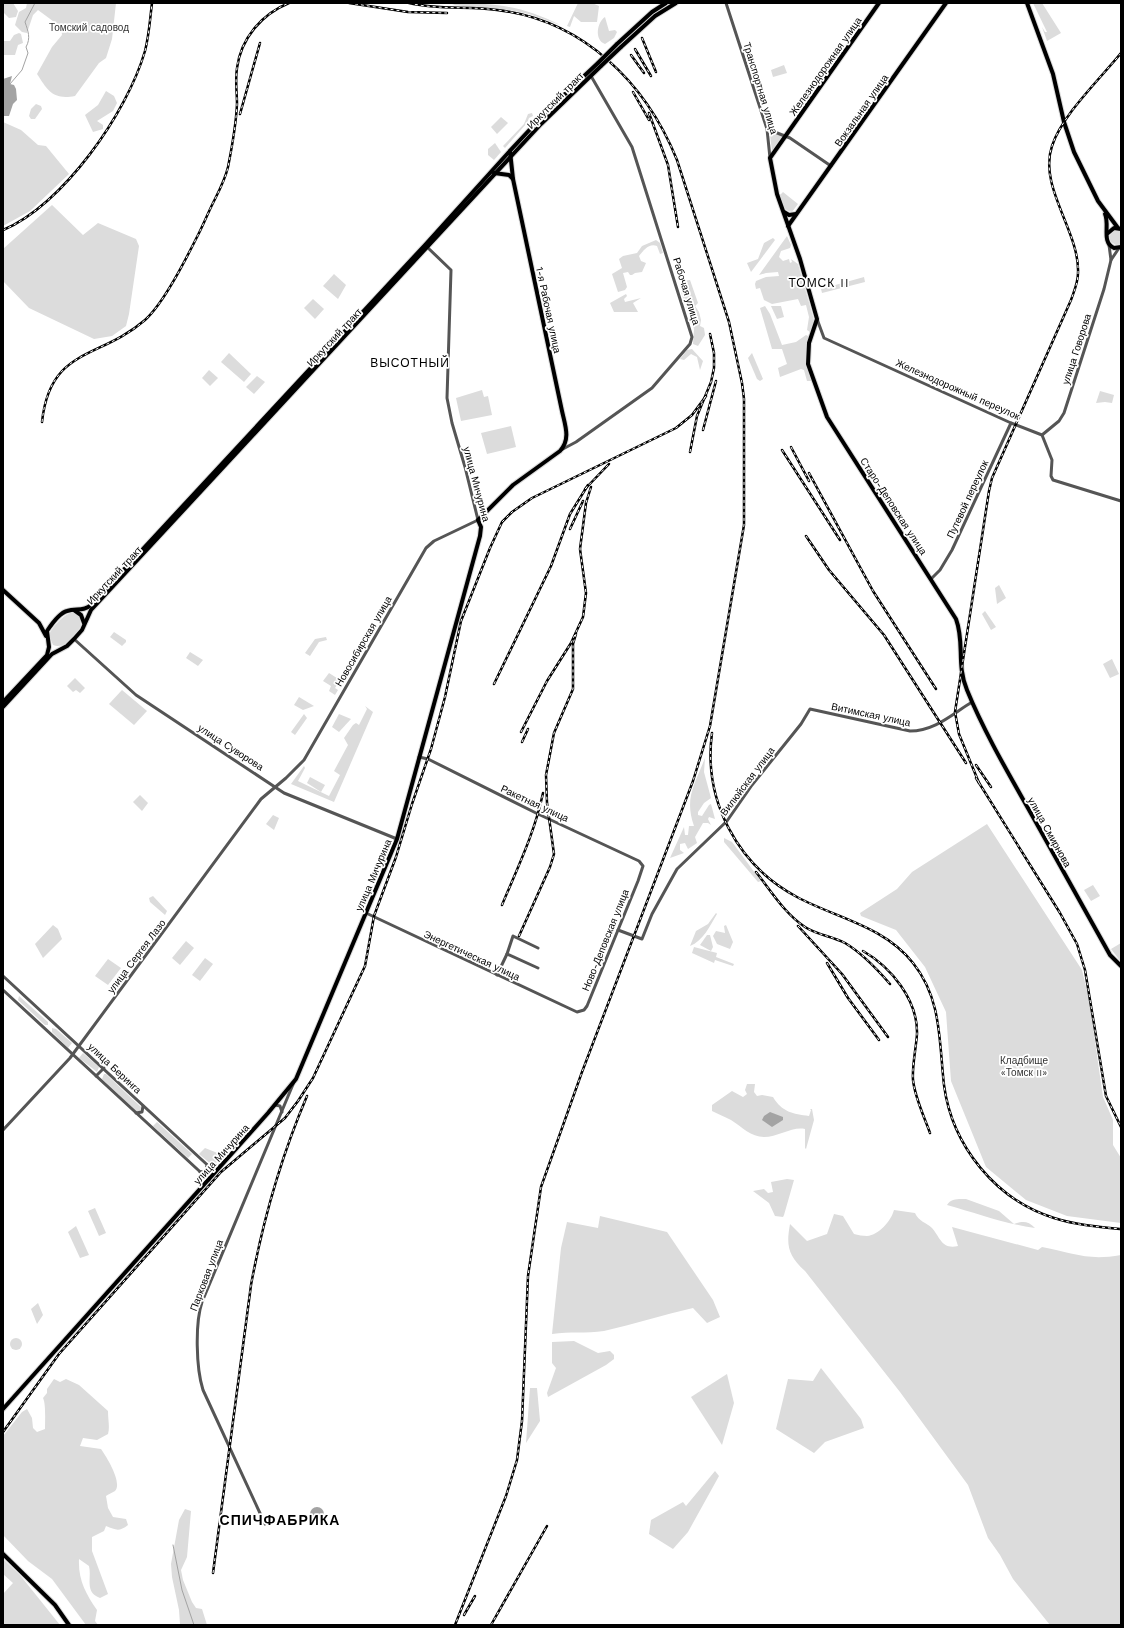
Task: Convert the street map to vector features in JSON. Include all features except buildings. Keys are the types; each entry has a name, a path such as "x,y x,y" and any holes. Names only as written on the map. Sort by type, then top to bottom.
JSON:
{"main road":[{"path":"600,64 652,12 666,3"},
{"path":"619,46 655,16 676,3"},
{"name":"Железнодорожная улица","path":"770,158 879,3"},
{"name":"Вокзальная улица","path":"788,226 946,3"},
{"path":"1024,3 1043,47"},
{"path":"1028,3 1055,79 1064,122 1074,152 1104,210 1108,221 1107,235 1109,245 1120,248"},
{"name":"Иркутский тракт","path":"46,636 48,630 64,612 83,610 91,605 426,246 600,64"},
{"name":"Иркутский тракт","path":"3,708 52,654 67,646 74,639 82,630 91,610 426,246 490,172 550,108 600,64"},
{"name":"1-я Рабочая улица","path":"510,151 513,179 568,445"},
{"name":"Транспортная улица","path":"770,158 778,194 810,291 817,319"},
{"path":"490,172 509,175 513,179"},
{"path":"1104,210 1120,227"},
{"path":"784,212 796,214"},
{"path":"1107,235 1111,229 1120,227"},
{"name":"Старо-Деповская улица","path":"817,319 809,343 808,364 827,417 931,579 959,626 960,673 972,702"},
{"name":"Рабочая улица","path":"478,520 513,485 568,445"},
{"name":"улица Мичурина","path":"3,1410 275,1105 296,1079 397,839 480,536 481,527 478,520"},
{"path":"3,590 39,623 46,636 49,647 47,655 3,702"},
{"name":"Иркутский тракт","path":"74,610 82,615 84,624"},
{"path":"39,623 48,624 55,622"},
{"name":"улица Смирнова","path":"972,702 1009,775 1086,913 1110,955 1121,966"},
{"path":"3,1554 55,1605 68,1625"}],"street":[{"name":"Транспортная улица","path":"726,3 767,129 770,158"},
{"name":"Рабочая улица","path":"568,445 576,442 652,388 690,344 692,337 632,147 590,76"},
{"path":"767,129 786,136 830,166"},
{"name":"улица Говорова","path":"1109,245 1111,260"},
{"name":"улица Мичурина","path":"426,246 450,270 447,398 452,423 478,520"},
{"name":"улица Говорова","path":"1042,435 1059,421 1064,413 1100,302 1111,260 1120,248"},
{"name":"Транспортная улица","path":"817,319 824,338"},
{"name":"Железнодорожный переулок","path":"824,338 1011,423 1042,435"},
{"name":"Путевой переулок","path":"931,579 940,570 952,550 1011,423"},
{"path":"1042,435 1052,460 1051,476 1053,480 1121,501"},
{"path":"567,439 572,442 576,442"},
{"name":"Новосибирская улица","path":"275,786 286,778 304,759 426,548 434,541 478,520"},
{"name":"улица Суворова","path":"74,639 136,694 284,793 397,839"},
{"name":"Витимская улица","path":"810,709 910,731 928,729 972,702"},
{"name":"Вилюйская улица","path":"618,930 642,939 652,914 677,869 727,821 752,785 801,724 810,709"},
{"name":"Ракетная улица","path":"420,757 538,814 617,849 643,864"},
{"name":"улица Сергея Лазо","path":"3,1130 73,1054 261,799 275,786"},
{"name":"Ново-Деповская улица","path":"572,1010 581,1012 587,1006 638,881 643,864"},
{"name":"Энергетическая улица","path":"366,913 572,1010"},
{"path":"497,975 507,954 513,936 538,948"},
{"path":"507,954 538,968"},
{"name":"улица Беринга","path":"3,976 215,1172"},
{"path":"3,983 6,980"},
{"name":"улица Беринга","path":"3,990 208,1180"},
{"path":"47,1030 53,1023"},
{"path":"96,1076 104,1068"},
{"name":"Парковая улица","path":"265,1524 201,1384 198,1321 202,1302 296,1079"},
{"path":"136,1113 142,1112 142,1105"},
{"path":"275,1105 280,1106 282,1112"},
{"path":"198,1171 203,1172 206,1170 206,1164"}],"green space":[{"path":"3,3 13,3 18,11 16,17 9,18 3,12"},
{"name":"Томский садовод","path":"27,3 116,3 112,39 106,58 99,63 75,96 61,97 52,93 44,85 37,74 52,47 62,35 61,27 38,10 33,15 27,33 22,32 15,25 19,12 26,8"},
{"path":"458,3 510,7 535,14 560,25 529,14 510,10 452,5"},
{"path":"578,3 592,3 599,6 597,22 581,22 574,16 570,27 567,26"},
{"path":"1033,3 1042,3 1061,33 1047,41 1042,27 1045,32 1047,32"},
{"path":"605,17 609,31 615,30 617,32 614,38 605,44 599,39 598,31 602,19"},
{"path":"19,33 21,34 23,43 18,45 15,55 3,55 3,41 10,41 14,35"},
{"path":"784,65 787,73 773,77 771,70"},
{"path":"106,91 114,96 117,103 113,111 97,121 103,125 103,129 93,132 85,115 98,105"},
{"path":"36,104 41,106 42,109 35,119 31,119 29,116 31,109"},
{"path":"532,113 533,116 529,118 527,123 505,148 503,146 524,124 528,114"},
{"path":"501,117 508,123 497,134 491,127"},
{"path":"3,122 21,130 38,145 46,146 69,174 30,211 3,226"},
{"path":"772,133 782,136 772,151 770,135"},
{"path":"495,143 501,152 494,160 488,155 488,149"},
{"path":"783,192 798,204 792,212 783,206 780,195"},
{"path":"52,205 83,235 98,223 136,239 139,246 129,314 126,326 112,336 94,339 29,308 3,281 3,249"},
{"path":"1113,231 1121,231 1121,244 1116,245 1111,242 1109,237"},
{"path":"787,236 791,245 790,248 781,251 779,257 783,261 789,259 790,263 792,262 791,259 798,264 814,320 810,332 807,330 809,317 806,305 801,306 798,299 772,304 764,300 760,288 756,289 756,281 766,277 779,276 778,272 759,275"},
{"path":"773,238 775,240 751,272 747,263 758,259 764,243"},
{"path":"656,240 660,243 663,253 660,254 657,246 654,245 645,249 639,256 641,261 646,263 642,272 632,275 628,272 623,273 627,287 625,290 618,292 612,274 622,268 619,259 623,256 637,253 642,246"},
{"path":"334,274 346,285 338,299 323,286"},
{"path":"864,277 865,282 822,293 821,289"},
{"path":"690,280 698,303 695,306 699,312 701,320 700,326 704,328 705,335 698,346 693,344 694,329 681,292 686,290 684,281"},
{"path":"626,294 627,296 624,299 625,302 641,298 633,303 638,312 614,312 610,303"},
{"path":"313,299 324,309 315,319 304,308"},
{"path":"765,306 770,314 782,345 796,342 806,335 810,337 807,359 812,381 807,381 804,370 801,369 780,377 778,368 787,364 782,349 772,349 760,308"},
{"path":"771,306 781,306 784,317 777,319"},
{"path":"692,349 703,361 700,370 697,357 691,354 684,360 680,359 687,350"},
{"path":"229,353 251,374 244,382 221,362"},
{"path":"752,353 763,379 760,381 757,379 748,358"},
{"path":"209,370 218,378 210,386 202,378"},
{"path":"257,376 265,382 254,394 246,387"},
{"path":"482,390 484,397 488,396 492,415 461,421 456,398"},
{"path":"1100,391 1114,395 1112,403 1096,403"},
{"path":"511,426 516,447 487,454 481,433"},
{"path":"999,585 1006,598 997,604 995,588"},
{"path":"985,611 996,627 991,630 982,614"},
{"path":"73,612 80,616 81,626 66,644 57,646 53,645 49,635 62,618"},
{"path":"114,632 126,640 122,646 110,637"},
{"path":"326,637 327,640 319,642 310,656 305,653 315,639"},
{"path":"190,652 203,660 198,666 186,658"},
{"path":"1112,659 1119,674 1110,678 1103,664"},
{"path":"329,673 340,680 335,688 338,690 335,695 329,691 331,686 323,681"},
{"path":"75,678 85,688 80,693 76,690 73,692 67,686"},
{"path":"122,690 147,711 134,725 109,704"},
{"path":"299,697 314,706 303,710 294,705"},
{"path":"365,706 373,712 334,802 291,784 304,766 305,768 298,781 329,796 340,775 334,771 348,745 344,738 353,725 356,723 359,725 367,709"},
{"path":"304,714 307,718 295,735 291,732"},
{"path":"339,714 351,719 339,732 332,727"},
{"path":"705,758 704,772 711,798 704,803 698,812 698,815 702,816 711,804 715,819 709,817 708,819 711,825 708,823 703,823 695,837 697,843 688,849 685,843 680,844 680,850 684,853 670,858 684,827 685,835 688,835 689,826 694,826 691,816 690,799 694,784"},
{"path":"310,777 325,785 321,792 307,783"},
{"path":"140,795 148,803 142,811 133,802"},
{"path":"273,815 279,818 274,830 266,824"},
{"name":"Кладбище «Томск II»","path":"987,824 1082,970 1089,999 1103,1097 1113,1120 1113,1145 1121,1158 1121,1223 1067,1216 1026,1200 986,1167 951,1081 946,1012 925,967 896,930 861,916 860,913 897,889 912,872"},
{"path":"724,838 732,842 761,881 758,882 724,842"},
{"path":"1093,885 1100,896 1091,901 1084,890"},
{"path":"153,896 167,911 165,915 150,902 149,898"},
{"path":"716,913 717,914 706,933 699,941 690,946 696,931 708,924"},
{"path":"53,925 58,929 62,939 43,958 35,944"},
{"path":"726,925 733,942 730,949 717,944 713,936 716,931 725,933 724,926"},
{"path":"707,935 710,935 713,947 711,951 700,945"},
{"path":"186,941 194,948 180,965 172,958"},
{"path":"1121,943 1121,962 1111,949"},
{"path":"694,947 717,953 716,957 734,964 733,966 715,960 714,963 692,953"},
{"path":"205,958 213,964 200,981 192,975"},
{"path":"108,959 121,968 108,985 95,976"},
{"path":"19,996 48,1022 48,1025 45,1025 18,1000"},
{"path":"52,1028 56,1029 72,1043 68,1048 52,1032"},
{"path":"83,1053 99,1067 97,1072 79,1058"},
{"path":"104,1074 106,1074 141,1107 140,1112 137,1112 102,1079"},
{"path":"747,1084 755,1084 754,1092 757,1096 762,1095 773,1097 780,1106 788,1111 809,1116 810,1109 812,1109 814,1120 806,1149 805,1129 800,1128 769,1137 759,1137 731,1120 712,1111 712,1105 732,1091 743,1097 747,1094 745,1090"},
{"path":"157,1122 192,1154 188,1158 153,1126"},
{"path":"205,1148 220,1154 220,1159 214,1165 199,1154"},
{"path":"787,1179 794,1180 784,1215 783,1217 775,1216 769,1203 753,1191 764,1189 768,1193 773,1192 771,1182"},
{"path":"966,1199 999,1211 1014,1224 1025,1222 1035,1228 1013,1224 947,1205 953,1200"},
{"path":"95,1208 106,1233 99,1236 88,1211"},
{"path":"894,1210 915,1213 921,1220 932,1228 942,1242 953,1247 958,1246 952,1227 1038,1250 1042,1247 1090,1257 1109,1257 1121,1255 1121,1625 1050,1625 1013,1579 1000,1555 988,1538 968,1485 900,1392 792,1255 788,1238 790,1224 807,1241 827,1234 834,1214 843,1216 854,1234 867,1236 876,1233 884,1227"},
{"path":"600,1216 667,1232 713,1300 720,1317 707,1323 693,1308 604,1331 552,1334 561,1248 567,1222 598,1228"},
{"path":"76,1226 89,1255 80,1258 68,1232"},
{"path":"38,1303 43,1315 37,1324 31,1309"},
{"path":"14,1338 18,1338 22,1344 18,1350 14,1350 10,1346 10,1342"},
{"path":"574,1341 598,1353 610,1351 614,1355 614,1359 606,1365 548,1397 547,1393 556,1368 552,1363 552,1342"},
{"path":"821,1368 861,1419 864,1428 825,1442 814,1453 776,1429 788,1379 813,1381"},
{"path":"727,1374 734,1403 722,1445 691,1397"},
{"path":"54,1379 60,1382 66,1379 79,1385 108,1411 108,1434 97,1440 83,1438 80,1446 101,1449 106,1457 117,1482 115,1491 106,1496 108,1508 113,1517 126,1519 128,1525 117,1530 106,1526 104,1531 92,1537 92,1551 108,1594 100,1598 92,1592 90,1588 89,1566 79,1559 81,1580 89,1598 97,1610 95,1621 98,1625 86,1625 52,1579 28,1561 3,1535 3,1436 22,1412 27,1409 32,1418 33,1428 37,1432 45,1429 45,1408 43,1398"},
{"path":"530,1388 537,1388 540,1421 526,1443"},
{"path":"715,1471 719,1476 688,1532 673,1549 649,1534 651,1520 683,1502 686,1506"},
{"path":"185,1509 191,1511 187,1557 181,1570 183,1580 192,1602 196,1608 202,1609 207,1625 180,1624 171,1564 179,1520"},
{"path":"3,1559 20,1575 60,1625 3,1625 3,1594 13,1583 3,1574"}],"shaded area":[{"path":"12,76 10,84 14,85 16,89 17,100 13,104 9,116 3,116 3,79"},
{"path":"770,1112 783,1117 783,1120 772,1127 762,1120 764,1116"},
{"path":"314,1507 320,1507 324,1511 324,1517 320,1521 314,1521 310,1517 310,1511"}],"waterway":[{"path":"10,84 22,70 28,53 26,47 28,34 25,22 35,3"},
{"path":"173,1545 182,1590 194,1625"}],"railway":[{"path":"3,230 26,218 70,179 108,128 124,102 145,51 152,3"},
{"path":"42,422 47,398 55,380 66,367 79,358 128,333 145,320 160,303 175,279 201,229 227,172 236,120 237,68 243,47 254,28 262,20 289,3"},
{"path":"349,3 408,12 447,13"},
{"path":"409,3 442,7 497,10 528,16 557,27 584,42 608,60 629,81 648,105 664,132 677,160 729,322 744,399 744,525 710,726 693,781 582,1072 541,1187 528,1276 522,1421 517,1460 506,1496 455,1625"},
{"path":"642,38 656,72"},
{"path":"240,114 260,43"},
{"path":"635,49 651,76"},
{"path":"979,783 959,734 955,712 989,491 992,478 1071,300 1078,277 1077,257 1073,242 1050,177 1049,162 1052,146 1064,122 1082,98 1121,53"},
{"path":"631,55 644,73"},
{"path":"633,92 649,120"},
{"path":"649,113 668,165 678,227"},
{"path":"690,452 697,416 711,382 714,368 714,353 710,334"},
{"path":"703,430 716,381"},
{"path":"3,1432 59,1354 221,1172 285,1118 313,1078 365,966 374,916 396,857 431,749 445,697 461,621 502,522 512,512 532,498 676,428 692,415 706,396"},
{"path":"791,447 809,481"},
{"path":"782,450 840,540"},
{"path":"585,489 609,464"},
{"path":"809,473 873,591 936,689"},
{"path":"494,684 551,566 570,514 588,485"},
{"path":"521,732 547,681 571,643 583,617 586,593 580,549 586,503 591,487"},
{"path":"570,529 583,501"},
{"path":"806,536 829,570 884,635 966,763"},
{"path":"519,936 550,867 554,854 547,803 546,775 554,733 573,689 573,644 576,634"},
{"path":"522,742 528,729"},
{"path":"712,733 711,758 713,782 719,806 741,849 757,867 776,884 797,897 874,931 888,940 901,950 913,963 922,977 929,991 938,1021 944,1085 949,1107 956,1129 980,1168 1013,1198 1033,1210 1054,1218 1071,1222 1121,1229"},
{"path":"976,765 991,787"},
{"path":"976,778 1060,913 1077,944 1085,970 1106,1096 1121,1127"},
{"path":"502,905 530,836 540,808 543,793"},
{"path":"756,872 779,902 798,922 810,930 845,943 851,947 869,962 890,984"},
{"path":"798,926 842,974 888,1037"},
{"path":"863,951 893,975 908,997 913,1009 917,1034 913,1080 918,1100 930,1133"},
{"path":"827,963 848,998 879,1040"},
{"path":"213,1573 251,1285 261,1237 281,1165 307,1096"},
{"path":"491,1625 547,1526"},
{"path":"464,1615 475,1596"}],"district":[{"name":"ТОМСК II","path":"819,283"},
{"name":"ВЫСОТНЫЙ","path":"410,363"},
{"name":"СПИЧФАБРИКА","path":"280,1520"}]}
